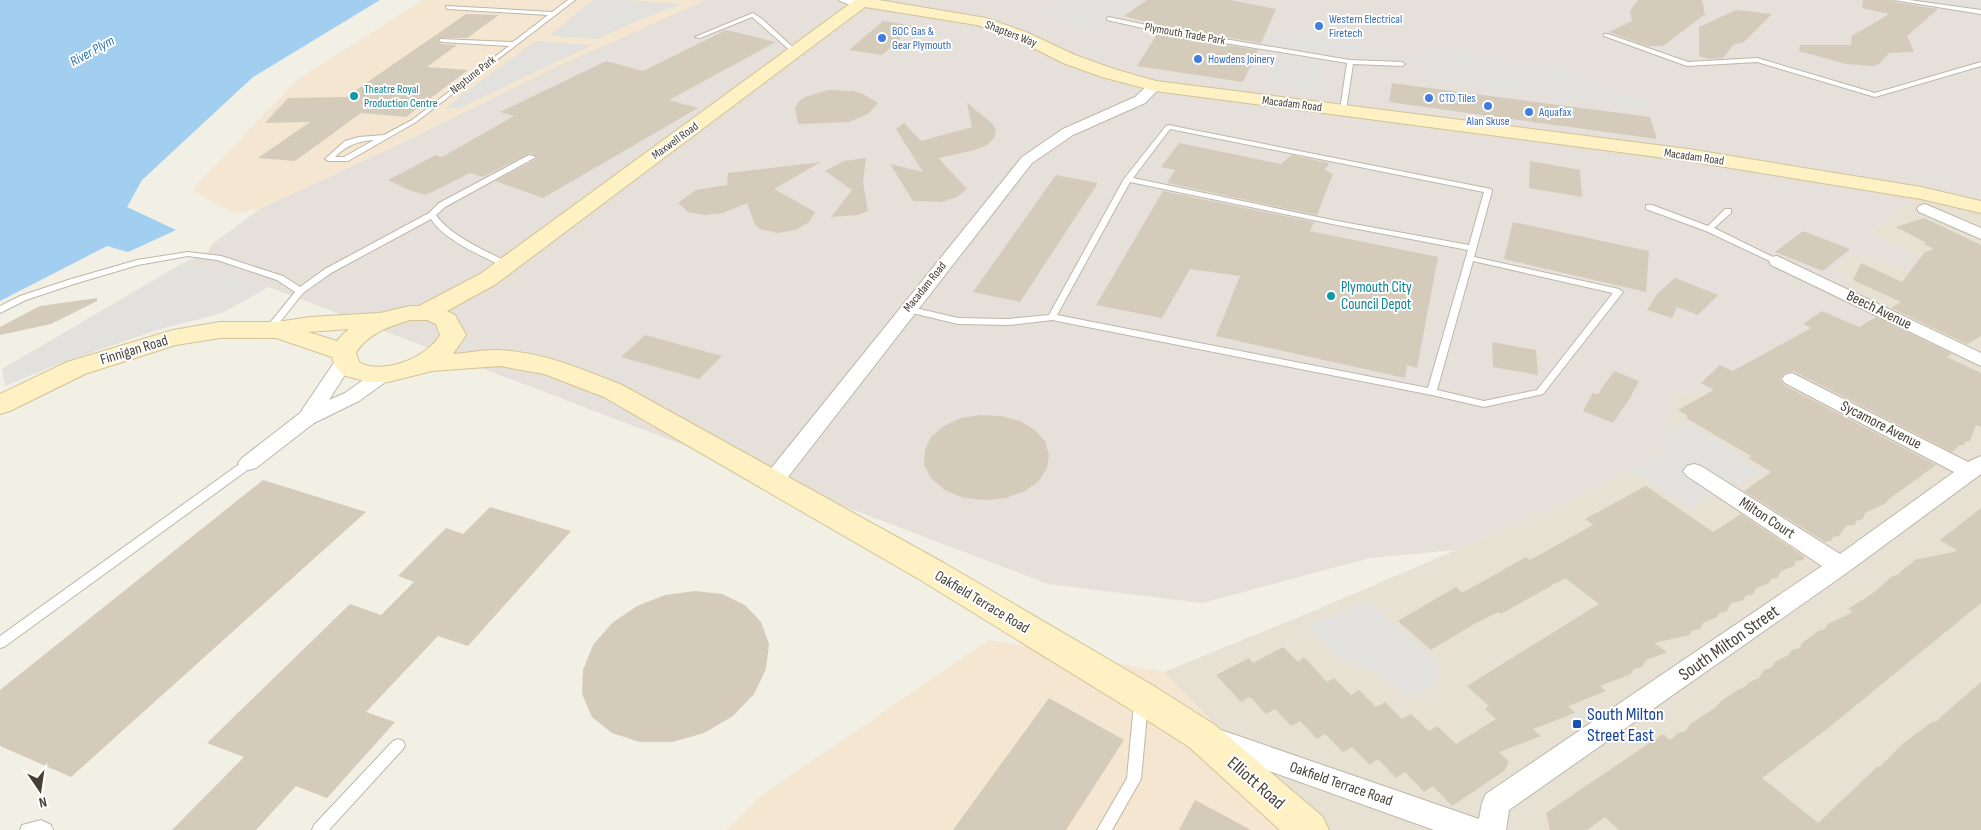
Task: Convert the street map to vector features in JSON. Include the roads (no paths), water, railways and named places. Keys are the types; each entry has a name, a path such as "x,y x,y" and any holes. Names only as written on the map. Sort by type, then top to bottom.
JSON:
{"street":[{"path":"845,0 862,2"},
{"name":"Maxwell Road","path":"424,313 497,272 862,2"},
{"name":"Shapters Way","path":"862,2 980,21 1020,35 1069,59 1108,73 1155,86"},
{"name":"Macadam Road","path":"773,481 1027,160 1068,132 1140,100 1155,86 1688,155 1921,194 1981,206"},
{"path":"1926,208 1981,234"},
{"name":"Beech Avenue","path":"1777,261 1981,360"},
{"name":"Maxwell Road","path":"424,364 438,355 448,345 452,329 497,272"},
{"path":"308,418 344,357 348,343 356,334 381,320 411,313 424,313"},
{"name":"Oakfield Terrace Road","path":"424,313 440,316 452,329 500,358"},
{"name":"Finnigan Road","path":"0,405 76,368 173,338 220,330 273,330 310,324 381,320"},
{"name":"Finnigan Road","path":"273,330 344,357 350,368 358,372 384,374 424,364"},
{"name":"Oakfield Terrace Road","path":"424,364 500,358 559,369 613,391 934,572 1202,736 1472,830"},
{"path":"249,463 308,418 352,397 384,374"},
{"name":"Sycamore Avenue","path":"1792,379 1975,467"},
{"name":"South Milton Street","path":"1492,830 1496,803 1840,566 1975,467"},
{"name":"Milton Court","path":"1694,471 1840,566"},
{"name":"Elliott Road","path":"1202,736 1309,830"}],"lane":[{"name":"Neptune Park","path":"384,137 352,140 340,147 329,159 345,159 414,121 572,0"},
{"path":"1897,0 1981,12"},
{"path":"448,7 553,14"},
{"path":"698,37 753,15 795,52"},
{"name":"Plymouth Trade Park","path":"1109,19 1165,31 1350,62 1402,64"},
{"path":"1606,35 1687,64 1757,60 1875,95 1981,64"},
{"path":"442,40 513,44"},
{"path":"1343,110 1350,62"},
{"path":"1052,317 1128,179 1168,127 1488,191 1432,392"},
{"path":"273,330 300,291 328,271 432,215 442,205 532,157"},
{"path":"1128,179 1337,223 1472,248"},
{"path":"1648,207 1709,228 1777,261"},
{"path":"1709,228 1728,211"},
{"path":"432,215 434,220 482,253 497,272"},
{"path":"396,224 407,228"},
{"path":"0,310 23,298 71,282 137,263 188,254 218,258 280,278 300,291"},
{"path":"908,309 958,321 1009,322 1052,317 1484,404 1540,392 1619,292 1469,258"},
{"path":"0,643 249,463"},
{"path":"1104,830 1134,778 1141,697"},
{"path":"320,830 398,746"},
{"path":"27,830 41,827 46,830"}],"water":[{"name":"River Plym","path":"0,0 380,0 253,77 142,180 127,207 176,230 128,252 107,246 0,301"}],"place":[{"name":"Western Electrical Firetech","path":"1319,26"},
{"name":"BOC Gas & Gear Plymouth","path":"882,38"},
{"name":"Howdens Joinery","path":"1198,59"},
{"name":"Theatre Royal Production Centre","path":"354,96"},
{"name":"CTD Tiles","path":"1429,98"},
{"name":"Alan Skuse","path":"1488,106"},
{"name":"Aquafax","path":"1529,112"},
{"name":"Plymouth City Council Depot","path":"1331,296"},
{"name":"South Milton Street East","path":"1577,724"}]}
